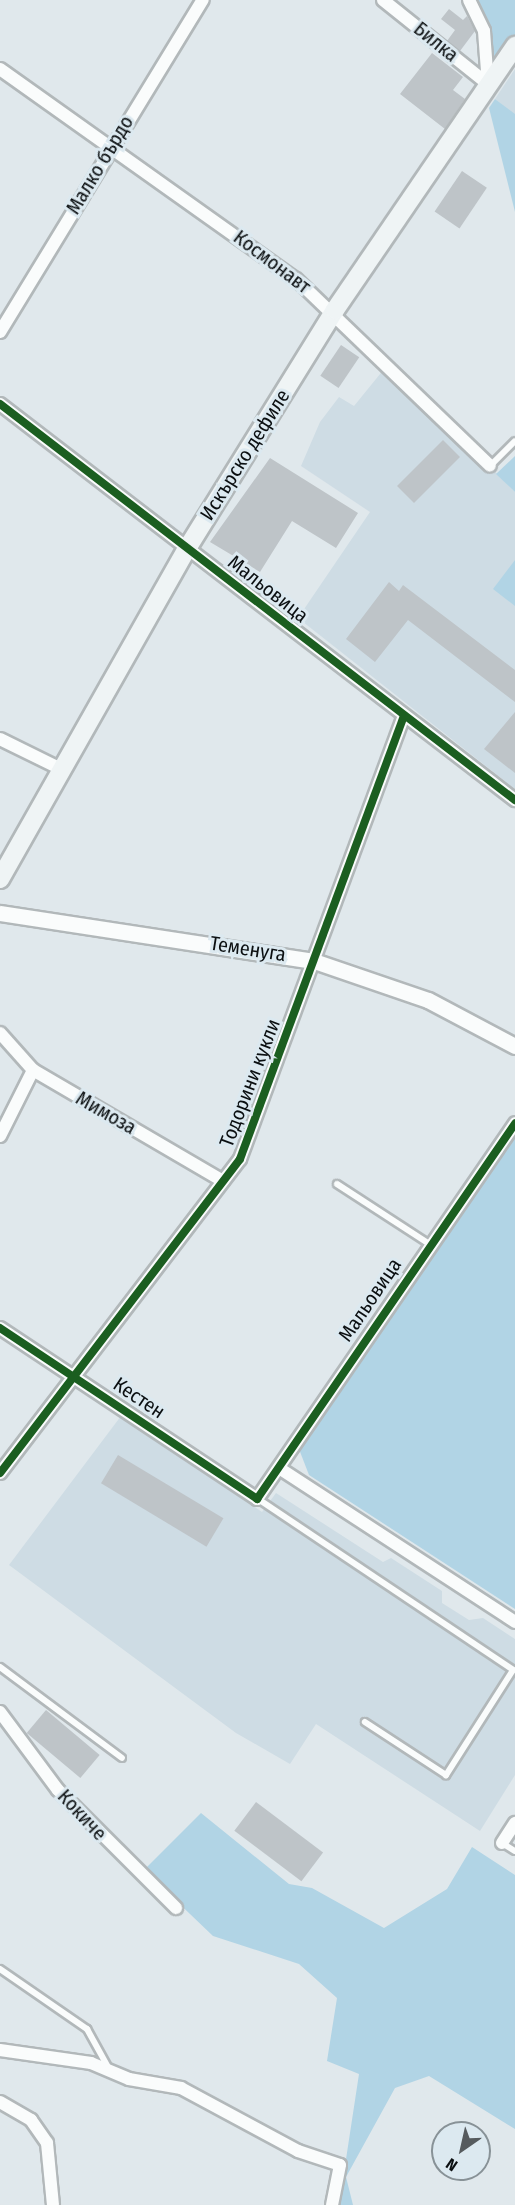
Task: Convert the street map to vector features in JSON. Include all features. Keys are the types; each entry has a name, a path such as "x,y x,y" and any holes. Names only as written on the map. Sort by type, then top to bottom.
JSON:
{"main road":[{"name":"Искърско дефиле","path":"0,879 188,548 335,310 511,52"}],"street":[{"name":"Малко бърдо","path":"0,332 112,145 203,0"},
{"name":"Билка","path":"383,0 488,84"},
{"path":"469,0 483,31 488,84"},
{"name":"Космонавт","path":"0,69 112,145 335,310 490,466"},
{"name":"Мальовица","path":"0,404 515,800"},
{"name":"Тодорини кукли","path":"0,1473 223,1181 251,1132 404,716"},
{"path":"0,739 63,770"},
{"name":"Теменуга","path":"0,913 314,961 428,1000 515,1046"},
{"name":"Мимоза","path":"0,1032 33,1070 223,1181"},
{"path":"0,1136 33,1070"},
{"name":"Мальовица","path":"257,1498 428,1243 515,1123"},
{"name":"Кестен","path":"0,1328 76,1375 257,1498"},
{"path":"279,1468 515,1622"},
{"name":"Кокиче","path":"0,1712 58,1790 176,1908"},
{"path":"502,1843 515,1823"},
{"path":"0,2050 108,2067 129,2079 182,2088 243,2125 340,2165 332,2205"},
{"path":"0,2102 31,2120 47,2143 53,2205"}],"lane":[{"name":"Космонавт","path":"490,466 515,441"},
{"path":"337,1184 428,1243"},
{"path":"257,1498 513,1670 446,1775 365,1722"},
{"path":"0,1667 122,1758"},
{"path":"502,1843 515,1851"},
{"path":"0,1969 87,2029 108,2067"}],"shaded area":[{"path":"469,0 515,0 515,46 488,84 486,50"},
{"path":"515,69 515,115 495,99"},
{"path":"495,99 515,114 515,212 489,108"},
{"path":"389,363 515,492 515,789 298,618 370,512 301,466 320,422 339,397 354,406"},
{"path":"515,456 515,492 496,474"},
{"path":"515,560 515,606 493,589"},
{"path":"515,1134 515,1609 309,1475 297,1444"},
{"path":"121,1416 262,1512 276,1493 383,1562 391,1558 442,1591 442,1603 469,1620 483,1618 515,1639 515,1775 480,1831 316,1724 290,1764 236,1733 9,1565"},
{"path":"201,1813 289,1884 312,1888 384,1928 447,1889 472,1847 515,1875 515,2129 429,2076 395,2088 346,2177 353,2205 339,2205 359,2074 327,2061 337,1998 299,1964 213,1936 144,1870"}],"building":[{"path":"449,9 463,20 467,16 475,31 460,51 447,41 455,30 441,19"},
{"path":"432,53 463,77 453,90 465,99 445,129 400,94"},
{"path":"462,171 487,188 459,228 435,212"},
{"path":"341,345 359,357 339,388 320,376"},
{"path":"443,440 460,457 414,503 397,486"},
{"path":"270,458 358,513 336,548 292,521 260,572 210,542"},
{"path":"389,582 399,591 403,585 515,670 515,702 408,620 375,662 346,639"},
{"path":"515,712 515,773 484,749"},
{"path":"118,1455 223,1518 206,1547 101,1483"},
{"path":"46,1710 100,1755 80,1778 27,1733"},
{"path":"256,1802 323,1853 301,1881 234,1831"}],"cycle path":[{"path":"0,404 515,800"},
{"path":"0,1473 240,1159 404,716"},
{"path":"0,1328 257,1499 515,1123"}]}
